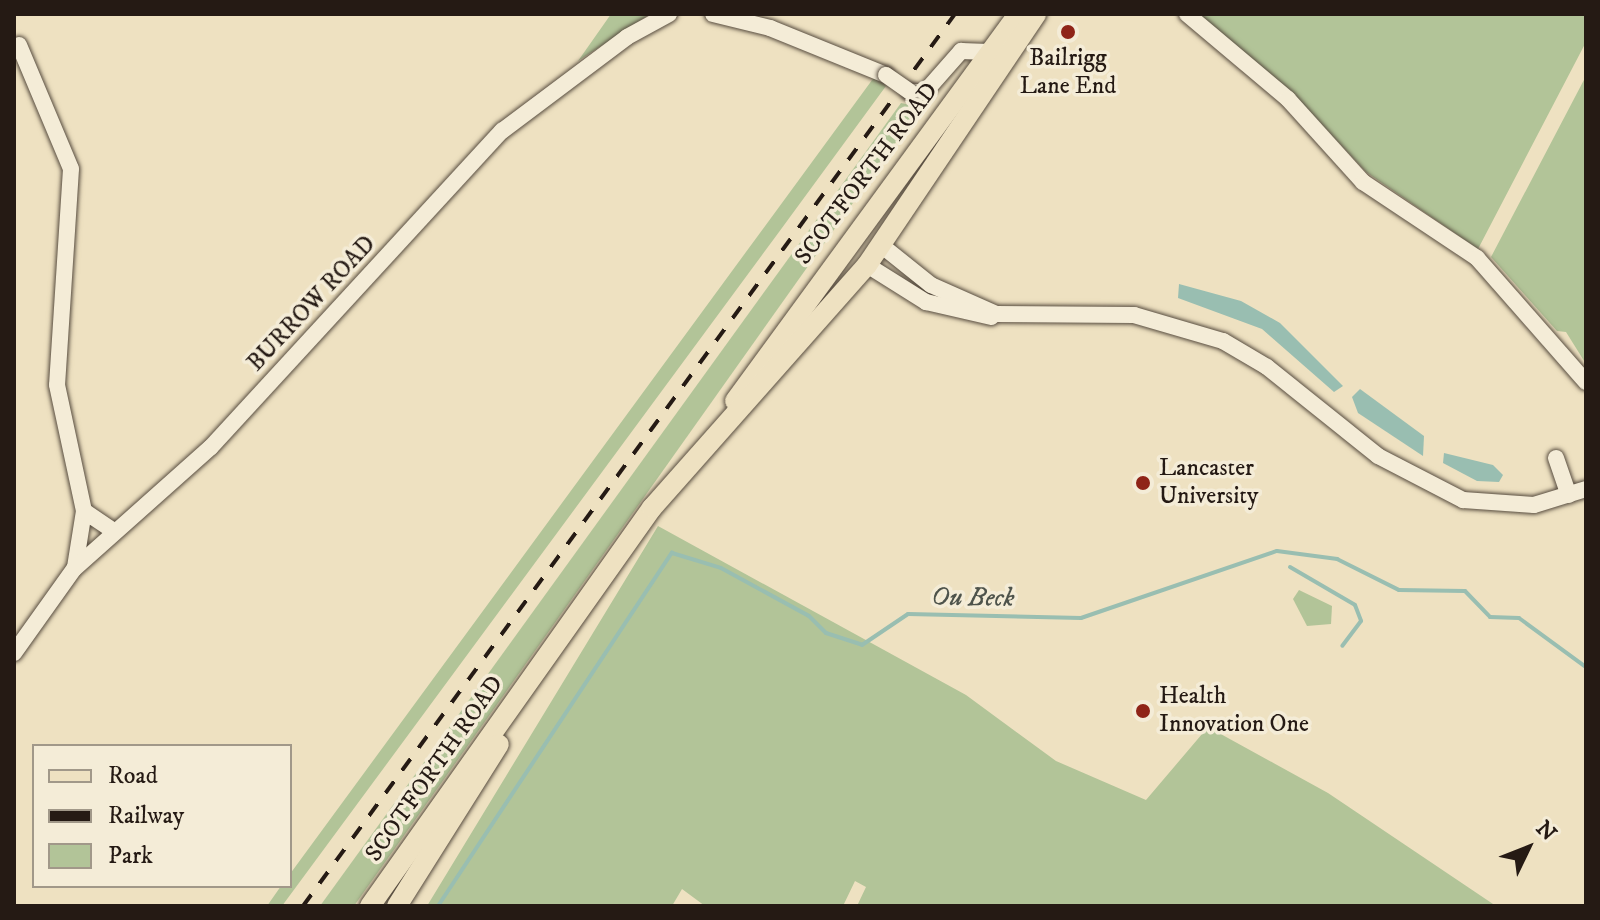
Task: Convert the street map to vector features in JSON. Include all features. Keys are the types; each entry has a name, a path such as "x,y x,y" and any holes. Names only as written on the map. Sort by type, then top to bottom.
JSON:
{"main road":[{"name":"SCOTFORTH ROAD","path":"370,906 543,663 724,419 757,364 859,252 881,245 996,56 1018,14"},
{"name":"SCOTFORTH ROAD","path":"724,419 786,362 996,56 1036,14"},
{"name":"SCOTFORTH ROAD","path":"397,906 491,758 543,663"},
{"path":"411,906 467,814 491,758"}],"street":[{"name":"BURROW ROAD","path":"14,653 74,569 224,434 502,131 643,25 669,14"},
{"path":"713,14 770,28 886,75 910,92 925,92 961,51 996,56"},
{"path":"1187,14 1288,99 1363,182 1477,258 1586,382"},
{"path":"19,45 71,169 57,385 84,511 74,569"},
{"path":"881,245 931,285 996,314 1134,315 1198,332 1267,367 1378,456 1448,494 1512,506 1586,489"},
{"path":"859,252 945,309 988,319 996,314"},
{"path":"1556,458 1569,495"},
{"path":"84,511 114,531"}],"green space":[{"path":"611,14 650,14 578,61 604,24"},
{"path":"1198,14 1586,14 1586,42 1478,249 1366,172 1291,91"},
{"path":"875,76 886,86 282,906 267,906 280,888 292,888 292,871"},
{"path":"1586,76 1586,364 1566,332 1557,331 1491,257"},
{"path":"901,103 921,107 354,906 320,906"},
{"path":"658,526 966,695 1056,761 1146,800 1208,727 1328,793 1496,906 857,906 866,887 855,881 843,906 705,906 682,889 672,906 427,906"},
{"path":"1299,590 1332,606 1331,624 1307,626 1293,599"}],"water":[{"path":"1179,284 1241,301 1280,323 1343,386 1334,392 1262,329 1178,298"},
{"path":"1360,389 1424,436 1423,456 1358,413 1352,397"},
{"path":"1444,453 1493,465 1503,475 1499,482 1477,481 1443,463"}],"waterway":[{"name":"Ou Beck","path":"438,906 672,553 721,568 809,616 826,633 862,645 908,614 1081,618 1277,551 1337,559 1399,590 1465,591 1490,617 1519,618 1586,667"},
{"path":"1290,567 1355,605 1361,621 1342,646"}],"railway":[{"path":"303,906 955,14"}],"place":[{"name":"Bailrigg Lane End","path":"1068,32"},
{"name":"Lancaster University","path":"1143,483"},
{"name":"Health Innovation One","path":"1143,711"}]}
